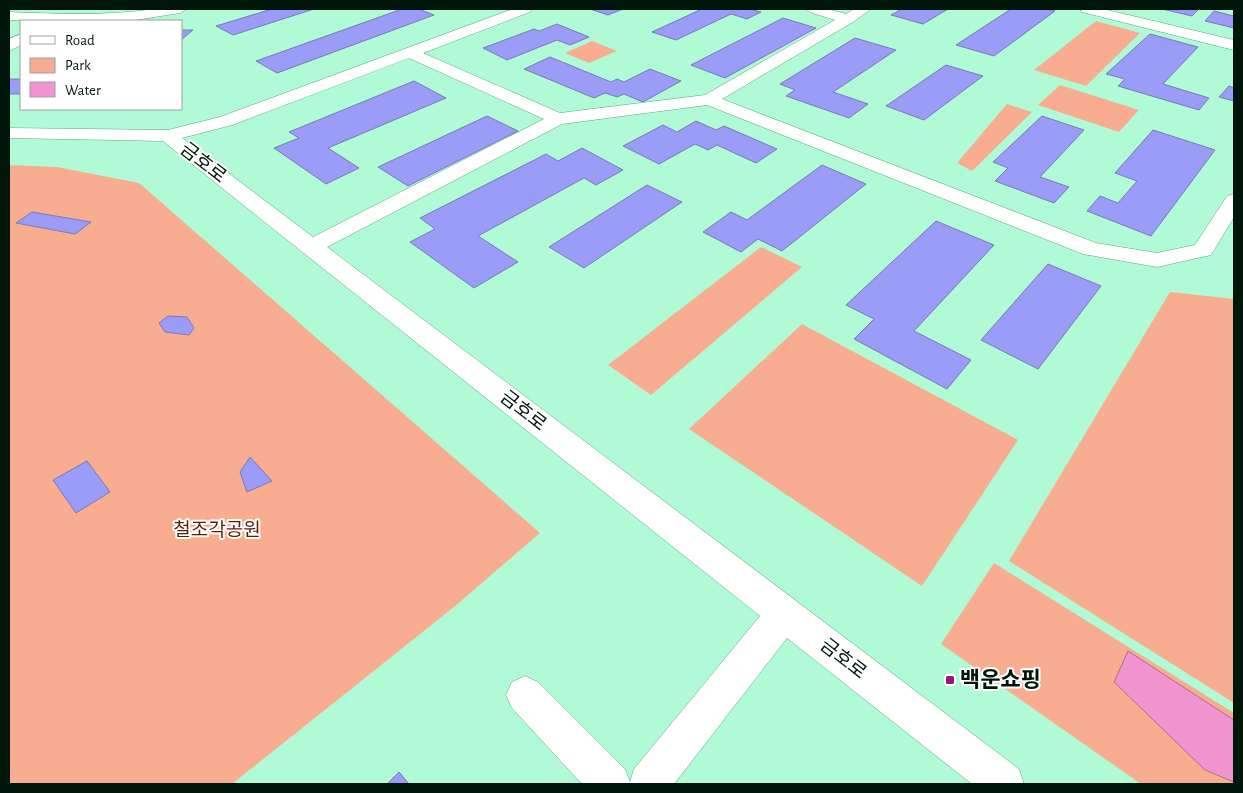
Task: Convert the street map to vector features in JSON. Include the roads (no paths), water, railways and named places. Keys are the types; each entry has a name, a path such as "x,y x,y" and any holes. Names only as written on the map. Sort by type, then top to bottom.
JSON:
{"street":[{"path":"9,16 49,20 129,17 180,9"},
{"path":"492,9 509,15"},
{"path":"168,136 226,121 525,9"},
{"path":"814,9 848,19"},
{"path":"311,247 558,119 709,100 864,9"},
{"path":"1087,9 1234,46"},
{"path":"9,46 20,39"},
{"path":"409,52 558,119"},
{"path":"709,100 1090,249 1157,260 1203,250 1234,200"},
{"name":"금호로","path":"9,133 168,136 1004,784"},
{"path":"649,784 784,614"},
{"path":"525,695 610,784"}],"water":[{"path":"1128,651 1234,720 1234,782 1205,770 1114,682"}],"place":[{"name":"백운쇼핑","path":"950,680"}],"park label":[{"name":"철조각공원","path":"217,530"}]}
